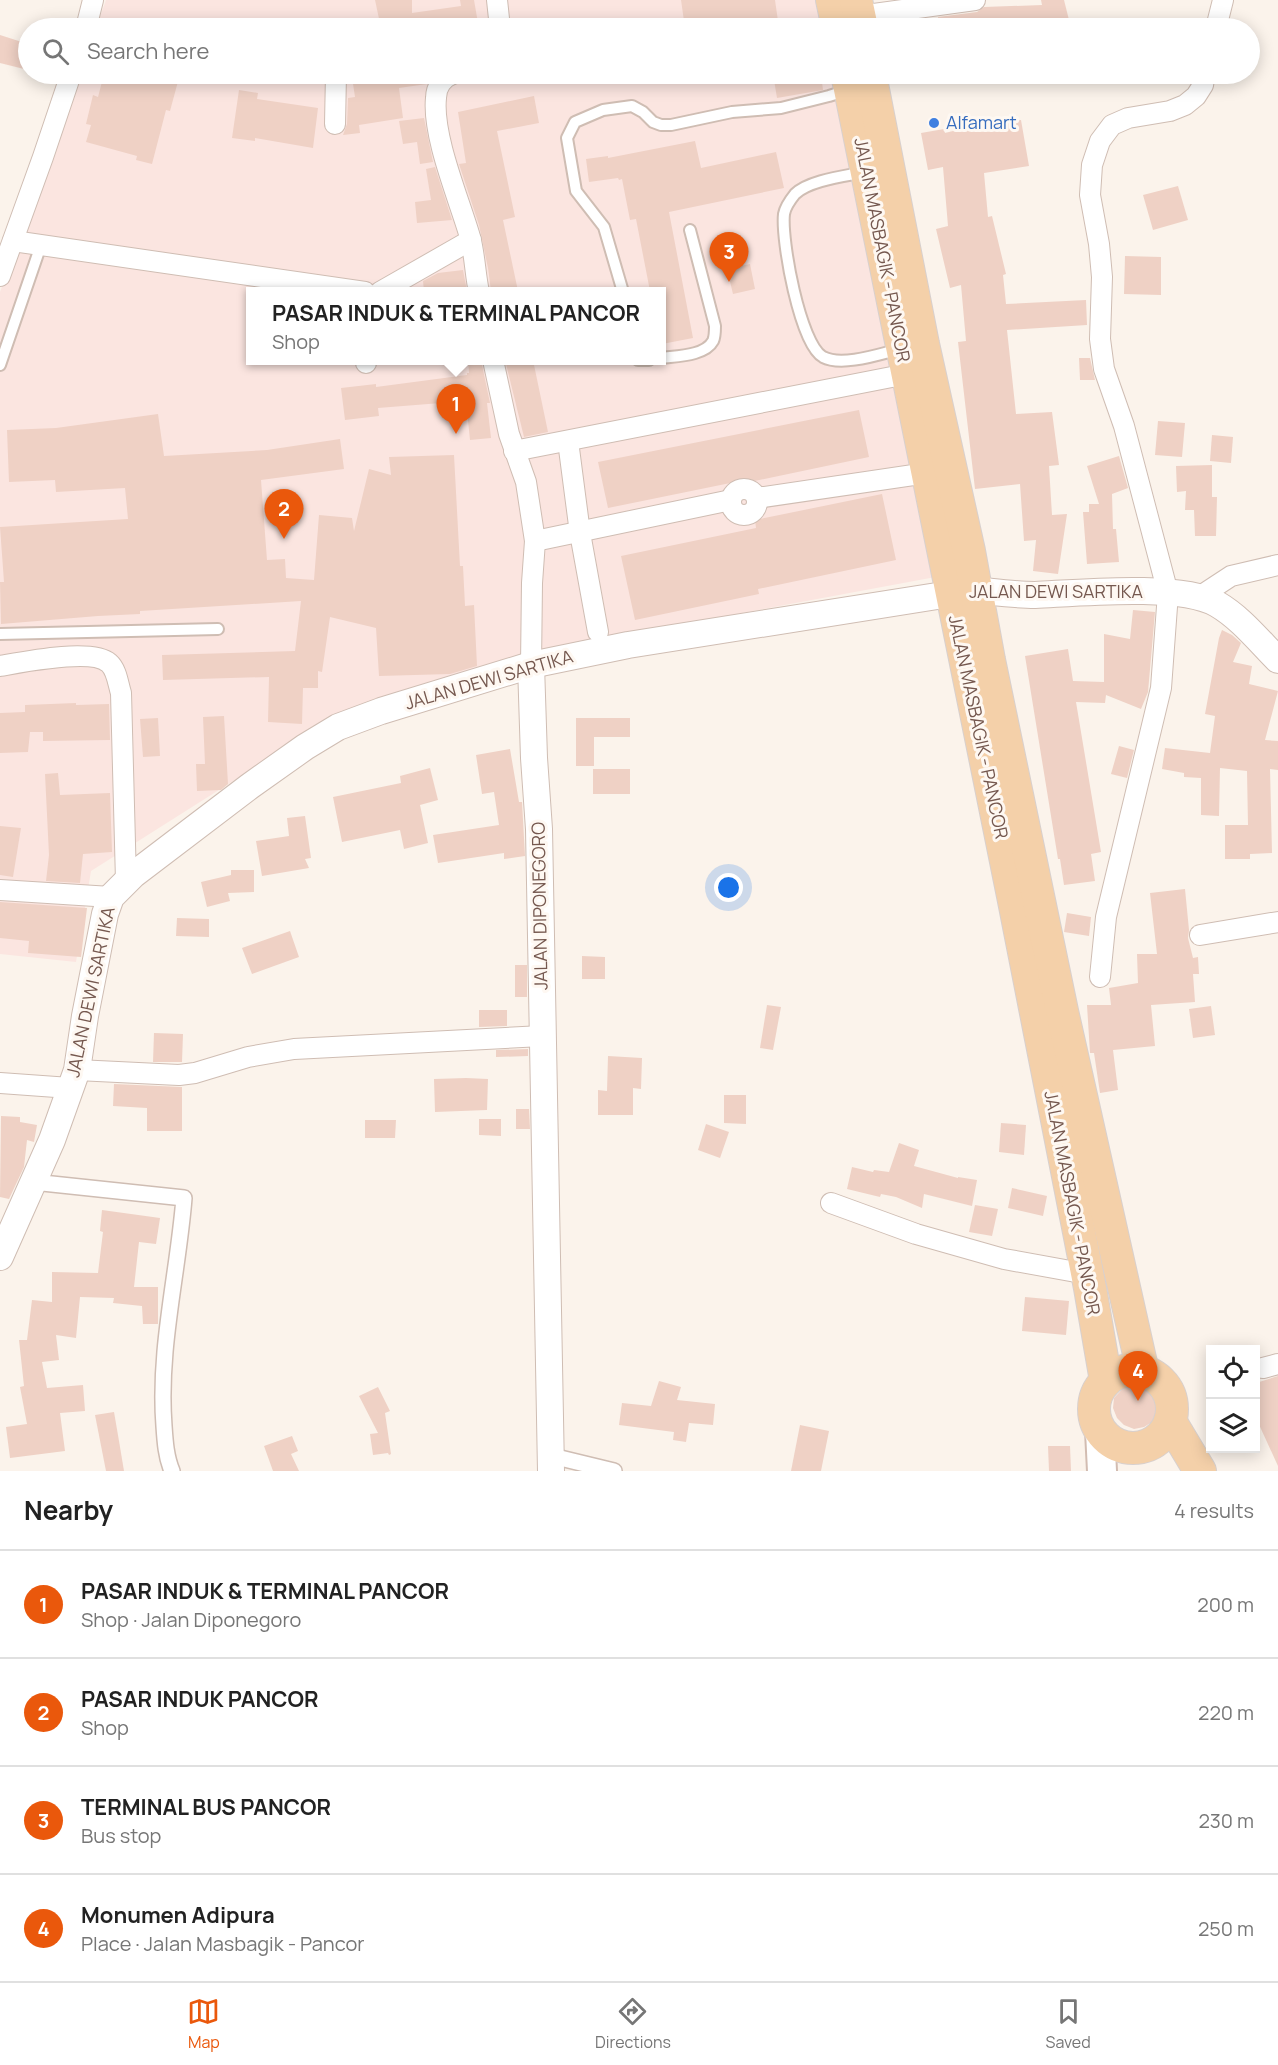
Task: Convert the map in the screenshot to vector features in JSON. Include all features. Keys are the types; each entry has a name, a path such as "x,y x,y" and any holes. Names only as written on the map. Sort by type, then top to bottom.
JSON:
{"main road":[{"path":"832,0 854,18"},
{"name":"JALAN MASBAGIK - PANCOR","path":"861,84 911,356 927,473 963,591 1062,1011 1143,1372"},
{"name":"JALAN MASBAGIK - PANCOR","path":"911,356 964,527 963,591 1014,901 1106,1381"},
{"path":"1127,1371 1143,1372 1152,1376 1167,1390 1172,1410 1166,1431 1159,1439 1150,1445 1128,1448 1117,1446 1100,1431 1095,1421 1095,1400 1099,1389 1106,1381 1112,1376 1127,1371"},
{"path":"1170,1420 1200,1471"},
{"path":"1100,1431 1102,1471"}],"street":[{"path":"88,18 93,0"},
{"path":"497,0 500,18"},
{"path":"854,18 975,0"},
{"path":"1218,18 1223,0"},
{"path":"0,276 68,84"},
{"path":"335,124 336,84"},
{"path":"440,84 436,98 438,122 443,148 471,240 478,287"},
{"path":"1100,977 1100,958 1106,916 1161,688 1168,593 1124,426 1104,369 1100,339 1102,277 1099,244 1090,195 1092,165 1100,141 1112,125 1128,118 1170,111 1185,105 1196,96 1203,84"},
{"path":"387,287 471,240"},
{"path":"13,241 337,287"},
{"path":"514,451 568,441 911,356"},
{"name":"JALAN DIPONEGORO","path":"494,365 509,434 526,482 535,541 531,665 539,829 551,1463"},
{"path":"568,441 580,533 598,632"},
{"path":"535,541 731,500 734,511 745,515 755,510 757,498 927,473"},
{"path":"1199,597 1231,576 1278,566"},
{"name":"JALAN DEWI SARTIKA","path":"0,1257 52,1140 74,1079 102,925 118,889 250,786 338,727 381,711 531,665 628,645 963,591 1033,595 1076,592 1168,593 1199,597 1216,603 1234,616 1278,660"},
{"path":"0,666 55,657 99,658 110,664 120,693 118,889 0,890"},
{"path":"1200,935 1278,922"},
{"path":"0,1083 179,1075 195,1073 248,1057 294,1049 542,1036"},
{"path":"33,1182 184,1198 179,1249 164,1343 162,1405 166,1447 172,1471"},
{"path":"831,1203 916,1233 1004,1259 1087,1274"},
{"path":"551,1463 614,1471"}],"lane":[{"path":"622,287 604,227 576,191 567,138 575,122 603,110 632,105 661,125 672,125 732,112 781,108 829,96 852,84"},
{"path":"877,170 808,186 796,194 784,212 784,239 798,308 805,333 814,350 824,358 851,360 911,356"},
{"path":"666,357 707,348 713,340 715,326 690,230"},
{"path":"0,365 42,245"},
{"path":"0,634 218,629"}],"shaded area":[{"path":"106,0 827,0 830,18 100,18"},
{"path":"76,84 843,84 941,576 603,639 339,714 91,871 76,962 0,954 0,292"}],"building":[{"path":"375,0 412,0 412,13 461,6 460,0 474,0 477,18 379,18"},
{"path":"681,0 775,0 778,18 684,18"},
{"path":"1041,0 1064,0 1068,18 938,18 977,12 984,7 1042,5"},
{"path":"0,35 18,41 18,68 0,63"},
{"path":"101,84 177,84 170,111 166,110 152,164 136,160 137,156 86,142 91,125 86,124 93,95 98,97"},
{"path":"353,84 427,84 399,88 403,118 359,125 360,133 343,135 347,124 348,98 355,97"},
{"path":"775,84 822,84 823,90 777,98"},
{"path":"239,90 258,93 257,99 318,108 313,148 255,138 255,141 232,138"},
{"path":"534,96 539,123 497,131 515,217 503,220 517,287 490,287 479,225 459,164 466,163 458,112"},
{"path":"424,118 433,162 420,164 417,142 403,144 399,121"},
{"path":"1021,120 1029,166 984,173 988,217 992,216 1006,274 1003,275 1006,304 1086,300 1087,325 1007,330 1016,414 1052,412 1059,465 1049,466 1052,515 1067,514 1058,574 1033,571 1036,540 1024,541 1020,484 975,489 958,342 966,341 961,285 950,288 936,229 948,226 943,167 928,170 921,133 944,129 945,133 973,126 973,128"},
{"path":"695,141 701,168 776,152 784,188 669,212 693,338 666,343 666,287 649,287 636,219 630,220 622,179 589,182 586,159 608,156 608,158"},
{"path":"435,167 452,220 417,223 415,202 431,200 426,169"},
{"path":"1178,186 1188,220 1153,230 1143,195"},
{"path":"1125,256 1161,257 1161,295 1124,294"},
{"path":"750,264 755,289 733,294 727,269"},
{"path":"463,270 466,287 424,287 423,281 438,273"},
{"path":"1079,358 1090,358 1095,380 1080,380"},
{"path":"468,365 482,365 490,403 487,403 491,438 470,440 466,401 378,408 379,416 345,420 341,388 376,384 376,387 469,373"},
{"path":"506,365 534,365 548,432 524,437"},
{"path":"859,410 869,457 608,508 598,462"},
{"path":"158,414 164,456 267,450 340,439 344,469 261,480 267,560 285,559 286,578 314,580 319,515 352,518 354,531 369,469 391,475 389,457 454,455 460,566 463,566 465,606 474,605 477,666 450,674 379,676 376,628 330,617 322,672 318,671 318,688 303,688 302,724 268,722 269,677 163,680 162,655 295,651 301,601 140,611 140,614 1,624 0,582 4,582 0,527 128,519 125,488 56,492 55,480 9,482 7,430 56,428"},
{"path":"1158,421 1185,423 1182,457 1155,455"},
{"path":"1212,435 1233,437 1231,463 1210,461"},
{"path":"1119,456 1128,488 1112,494 1113,529 1116,529 1119,562 1087,564 1083,512 1089,512 1089,504 1099,504 1087,466"},
{"path":"1212,465 1212,497 1217,497 1216,536 1195,536 1194,510 1185,510 1186,491 1177,492 1176,466"},
{"path":"882,494 896,560 758,589 759,594 635,620 621,556 756,528 755,520"},
{"path":"1133,610 1155,612 1148,692 1141,709 1106,695 1105,703 1076,702 1101,852 1091,854 1095,881 1064,885 1025,656 1068,649 1073,681 1104,682 1104,634 1130,639"},
{"path":"1222,630 1241,643 1233,662 1252,666 1249,684 1278,691 1265,740 1278,741 1278,770 1270,769 1272,853 1250,854 1250,859 1225,859 1225,825 1248,825 1247,771 1220,768 1219,816 1201,815 1201,778 1184,777 1184,773 1162,769 1165,748 1210,753 1215,716 1205,714"},
{"path":"76,703 76,705 109,704 110,740 43,741 43,732 30,732 28,752 0,753 0,713 25,712 25,705"},
{"path":"224,716 228,784 221,790 197,791 196,764 205,764 203,717"},
{"path":"158,718 160,756 143,757 140,719"},
{"path":"576,718 630,718 630,737 594,737 594,766 576,766"},
{"path":"1119,746 1134,750 1127,778 1111,774"},
{"path":"510,749 519,802 522,802 525,856 504,859 504,853 438,863 433,835 499,825 494,792 482,794 476,755"},
{"path":"430,768 438,800 420,805 428,843 404,849 400,830 342,842 333,797 401,783 400,776"},
{"path":"593,769 630,769 630,794 593,794"},
{"path":"58,773 60,795 110,793 112,852 83,854 80,883 46,881 49,855 45,774"},
{"path":"305,816 311,858 305,859 309,868 262,876 256,841 289,836 287,818"},
{"path":"0,826 21,828 13,877 0,875"},
{"path":"231,870 254,870 254,892 228,893 230,901 207,907 201,882 231,875"},
{"path":"1185,889 1188,938 1193,958 1198,957 1199,974 1193,974 1195,1002 1151,1005 1155,1046 1113,1050 1118,1090 1100,1093 1094,1053 1090,1053 1087,1005 1111,1005 1109,988 1138,983 1137,954 1157,954 1150,893"},
{"path":"0,902 87,908 81,957 28,953 29,941 0,938"},
{"path":"1067,913 1091,917 1089,936 1064,932"},
{"path":"177,918 209,919 209,937 176,936"},
{"path":"290,931 299,957 252,974 242,948"},
{"path":"582,956 605,957 605,979 582,979"},
{"path":"515,965 527,965 527,997 515,997"},
{"path":"767,1005 781,1007 773,1050 760,1048"},
{"path":"1211,1006 1215,1035 1193,1038 1189,1009"},
{"path":"479,1010 507,1010 507,1026 479,1027"},
{"path":"154,1033 183,1034 182,1062 153,1062"},
{"path":"528,1049 528,1056 496,1057 496,1050"},
{"path":"608,1056 642,1058 641,1089 633,1088 633,1115 598,1115 598,1090 607,1091"},
{"path":"434,1079 488,1079 487,1110 435,1112"},
{"path":"114,1084 182,1087 182,1131 147,1131 147,1108 113,1106"},
{"path":"724,1095 746,1095 746,1124 724,1123"},
{"path":"516,1109 529,1109 530,1129 516,1129"},
{"path":"1,1116 20,1117 20,1122 37,1125 34,1142 27,1140 24,1167 9,1199 0,1197"},
{"path":"479,1119 501,1119 501,1136 479,1135"},
{"path":"365,1120 396,1120 395,1138 365,1138"},
{"path":"1001,1123 1026,1125 1024,1155 999,1152"},
{"path":"706,1124 729,1132 720,1158 698,1150"},
{"path":"899,1143 919,1150 914,1166 958,1178 977,1180 972,1206 924,1194 922,1208 896,1197 881,1194 880,1197 847,1189 852,1167 873,1172 874,1170 889,1172"},
{"path":"1012,1188 1047,1196 1043,1216 1008,1208"},
{"path":"975,1205 998,1209 992,1236 969,1232"},
{"path":"102,1210 160,1218 156,1244 139,1242 134,1287 158,1287 158,1324 143,1324 142,1306 113,1303 114,1298 80,1297 76,1338 56,1335 59,1360 42,1362 47,1388 83,1385 85,1411 60,1413 65,1451 10,1458 6,1427 27,1424 20,1387 24,1386 19,1340 27,1340 32,1300 52,1302 52,1272 98,1273 103,1232 100,1231"},
{"path":"1025,1297 1069,1301 1066,1335 1022,1331"},
{"path":"1278,1376 1278,1466 1260,1427 1260,1382"},
{"path":"659,1381 681,1387 677,1400 715,1404 713,1425 689,1423 686,1442 673,1440 674,1432 619,1425 622,1403 651,1406"},
{"path":"1128,1383 1138,1389 1151,1388 1156,1393 1159,1402 1152,1422 1144,1427 1134,1429 1124,1425 1117,1418 1113,1408 1114,1398"},
{"path":"378,1387 390,1411 385,1413 391,1454 389,1455 388,1453 373,1455 370,1434 378,1433 359,1396"},
{"path":"114,1412 124,1471 106,1471 95,1415"},
{"path":"800,1425 829,1431 821,1471 791,1471"},
{"path":"292,1436 298,1451 291,1454 299,1471 273,1471 264,1446"},
{"path":"1048,1446 1070,1446 1071,1471 1049,1471"}],"place":[{"name":"Alfamart","path":"934,123"},
{"name":"TERMINAL BUS PANCOR","path":"729,282"},
{"name":"PASAR INDUK & TERMINAL PANCOR","path":"456,434"},
{"name":"PASAR INDUK PANCOR","path":"284,539"},
{"name":"Monumen Adipura","path":"1138,1401"}]}
